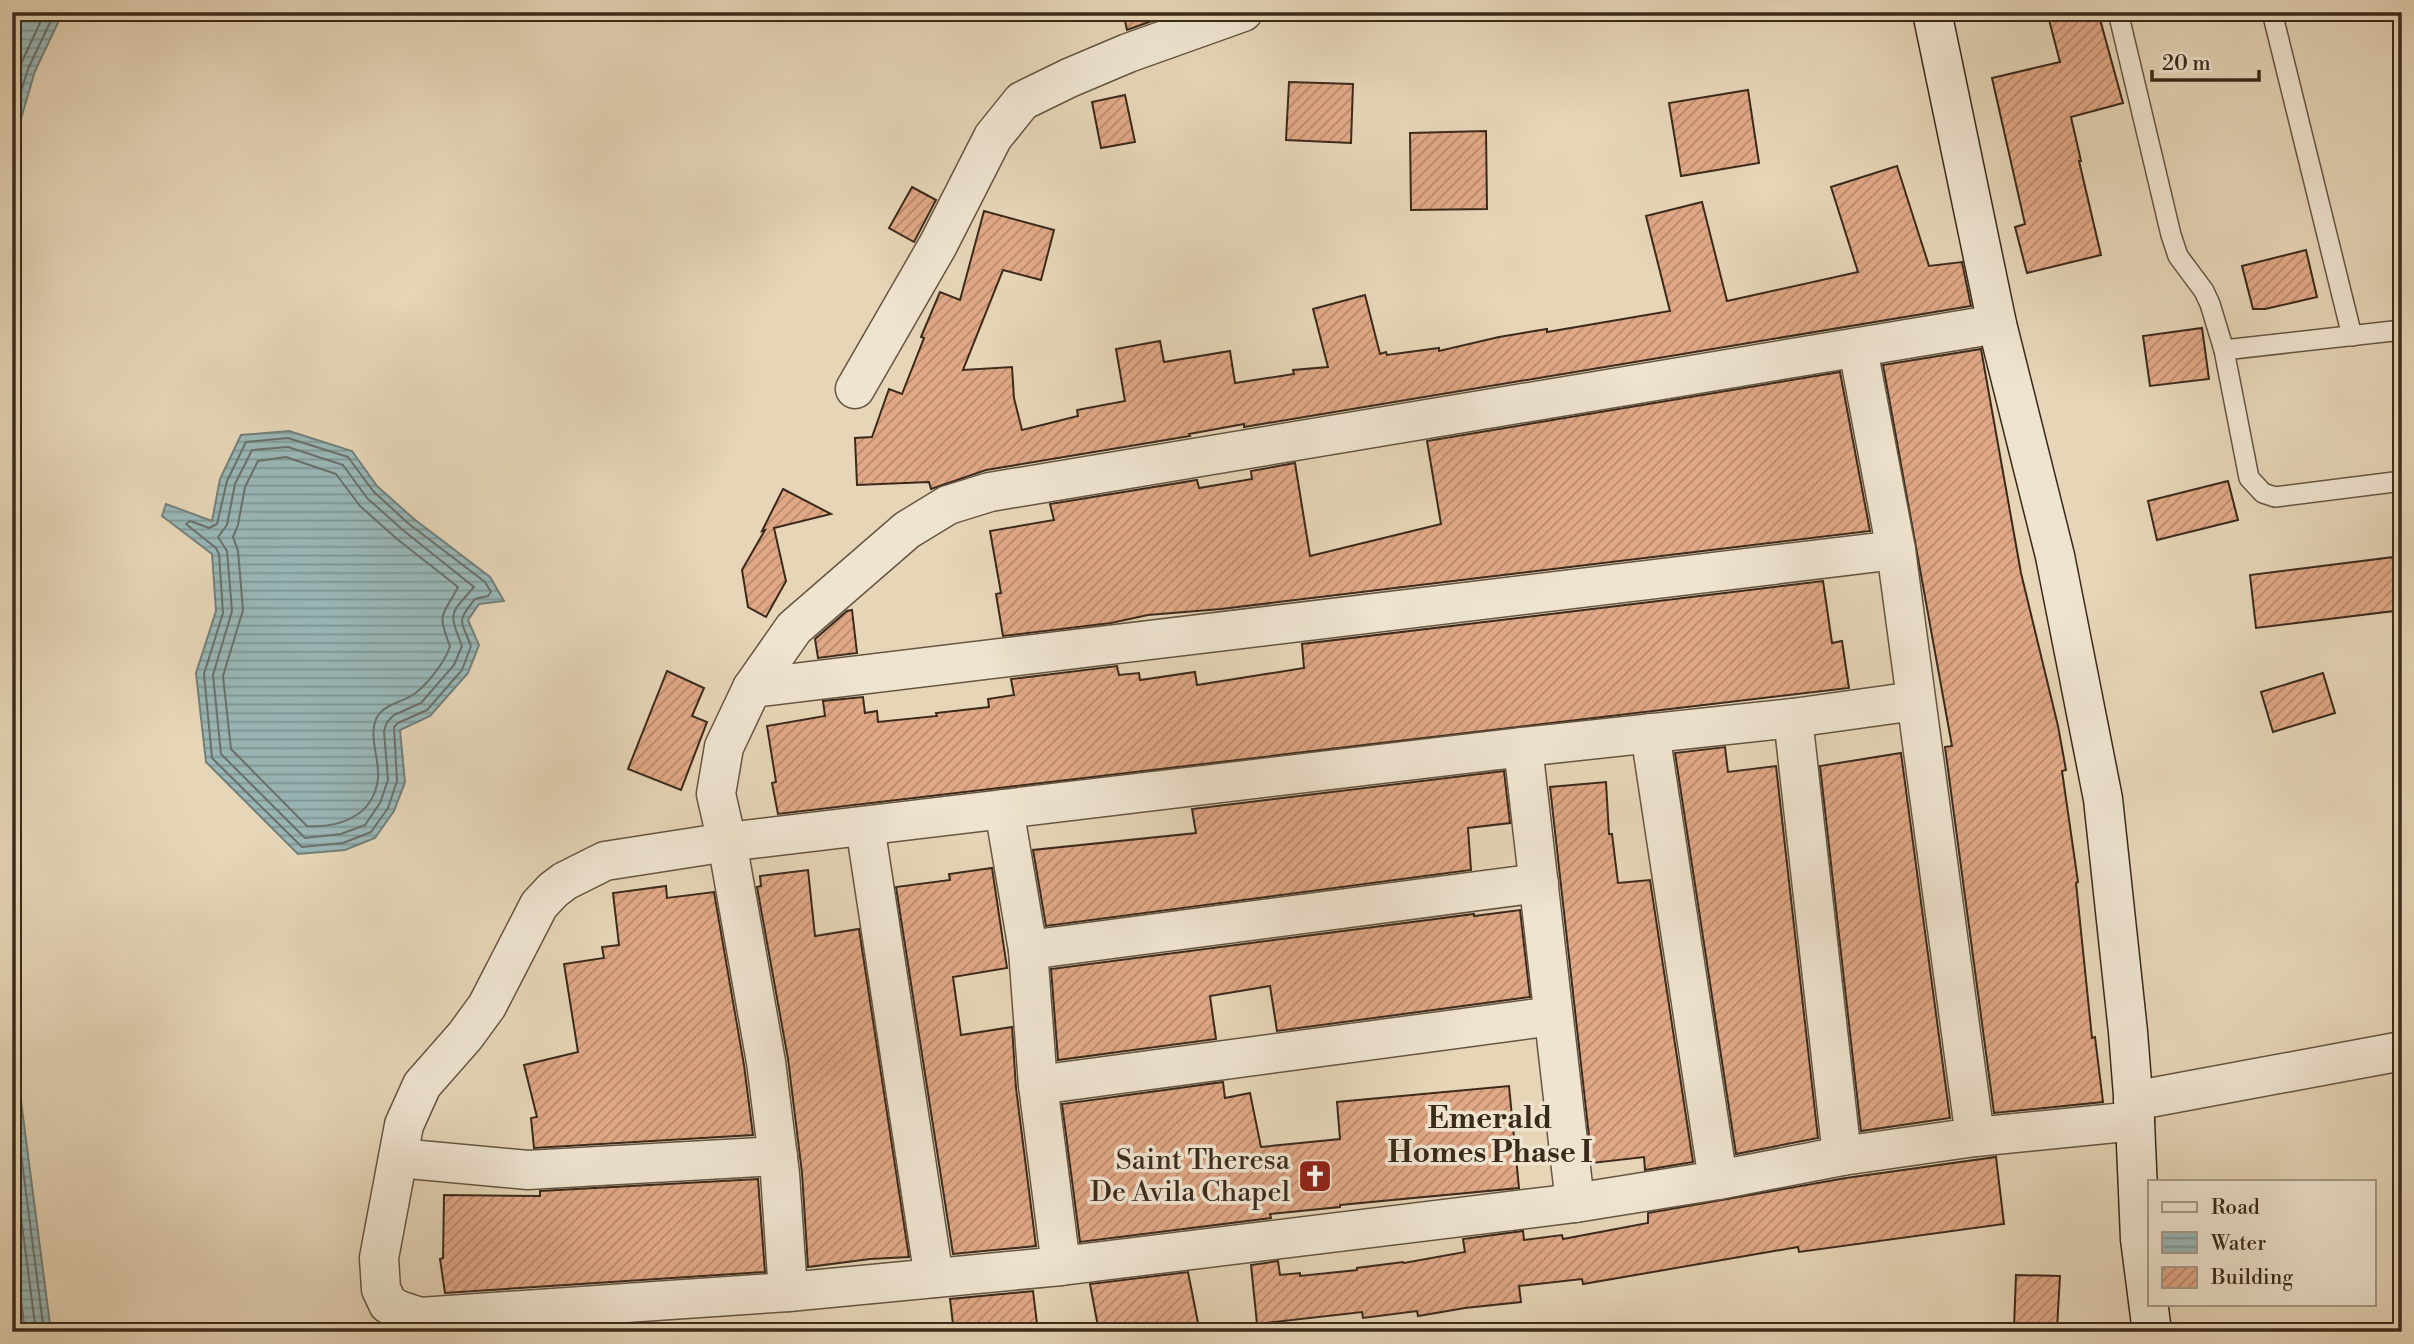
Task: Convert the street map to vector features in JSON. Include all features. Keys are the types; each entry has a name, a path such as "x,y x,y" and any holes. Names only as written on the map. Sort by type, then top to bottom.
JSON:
{"street":[{"path":"855,389 938,245 993,137 1022,101 1128,53 1243,12"},
{"path":"1932,12 1997,324 2054,556 2103,799 2134,1111 2140,1239 2148,1301"},
{"path":"788,1292 778,1156 766,1062 716,794 719,769 724,747 752,688 794,628 907,530 948,505 990,492 1997,324"},
{"path":"1858,349 1896,550 1975,1137"},
{"path":"752,688 1896,550"},
{"path":"1915,701 1793,718 1523,747 727,842 605,861 565,881 539,905 487,1006 422,1085 404,1125 379,1258 381,1289 388,1304 420,1317 788,1292 1061,1266 1575,1203 1718,1180 1842,1156 2134,1111 2402,1051"},
{"path":"1793,718 1842,1156"},
{"path":"1650,733 1718,1180"},
{"path":"1523,747 1575,1203"},
{"path":"1004,809 1028,950 1038,1085 1061,1266"},
{"path":"865,826 934,1278"},
{"path":"1028,950 1539,883"},
{"path":"1038,1085 1553,1016"},
{"path":"398,1158 528,1170 778,1156"},
{"path":"2149,1306 2152,1332"}],"lane":[{"path":"2118,12 2171,235 2178,256 2204,291 2210,304 2224,350 2249,478 2263,493 2275,496 2402,481"},
{"path":"2272,12 2351,336"},
{"path":"2224,350 2402,330"}],"water":[{"path":"12,12 63,12 35,71 12,149"},
{"path":"289,431 352,451 377,486 414,519 490,577 504,601 479,604 468,620 479,645 468,673 430,716 400,730 405,782 394,811 375,838 345,850 298,854 206,762 196,673 216,611 212,554 162,516 166,504 212,521 220,479 241,435"},
{"path":"12,1032 51,1332 12,1332"}],"building":[{"path":"1123,12 1177,12 1127,30"},
{"path":"2047,12 2098,12 2123,103 2071,117 2101,255 2027,273 2015,227 2025,224 1992,78 2060,62"},
{"path":"1289,82 1353,84 1351,143 1286,140"},
{"path":"1748,90 1759,163 1681,176 1669,103"},
{"path":"1125,95 1135,142 1101,148 1092,102"},
{"path":"1486,131 1487,209 1411,210 1410,133"},
{"path":"1897,166 1929,266 1962,262 1971,306 1244,427 1244,424 1189,434 1190,436 986,470 931,489 929,482 857,485 855,438 872,437 889,389 902,394 940,292 960,300 984,211 1054,230 1041,280 1003,270 963,370 1012,367 1014,398 1022,430 1078,416 1077,410 1125,401 1116,349 1160,341 1164,362 1230,351 1235,383 1294,374 1293,370 1328,367 1313,309 1365,295 1380,354 1386,352 1387,355 1439,348 1439,351 1499,337 1547,329 1547,332 1670,311 1646,216 1702,202 1727,301 1858,272 1831,187"},
{"path":"912,187 936,200 914,242 889,228"},
{"path":"2306,250 2317,297 2265,309 2253,309 2242,266"},
{"path":"2202,328 2209,379 2150,386 2143,336"},
{"path":"1981,349 2021,573 2066,770 2062,771 2078,882 2092,1038 2095,1037 2103,1102 1994,1113 1945,747 1952,746 1883,365"},
{"path":"1840,372 1870,531 1221,609 1148,615 1111,623 1003,636 996,594 1001,593 990,531 1054,520 1050,504 1197,480 1199,488 1252,479 1251,471 1295,463 1310,556 1441,524 1427,441"},
{"path":"2228,481 2238,520 2157,540 2148,501"},
{"path":"783,489 831,514 774,528 786,581 766,617 748,607 742,570 765,530 762,531"},
{"path":"2402,556 2402,610 2256,628 2250,575"},
{"path":"1823,581 1832,643 1842,641 1849,688 778,814 772,783 776,782 767,726 825,716 823,701 863,697 865,713 877,711 878,722 989,707 988,699 1014,695 1011,679 1117,666 1119,675 1139,673 1140,680 1195,672 1197,685 1304,668 1302,644"},
{"path":"852,610 857,653 818,658 815,639 847,611"},
{"path":"667,671 704,688 692,716 707,722 681,790 628,769"},
{"path":"2323,673 2335,713 2273,732 2261,692"},
{"path":"1725,747 1728,772 1776,766 1818,1138 1736,1154 1675,753"},
{"path":"1901,753 1950,1118 1861,1131 1820,766"},
{"path":"1504,771 1510,823 1468,828 1471,870 1046,926 1033,850 1196,833 1192,809"},
{"path":"1606,782 1609,834 1612,834 1618,883 1650,880 1693,1162 1645,1170 1644,1157 1592,1163 1550,787"},
{"path":"992,868 1007,968 953,977 961,1035 1012,1027 1016,1088 1036,1246 953,1254 896,887 950,880 949,874"},
{"path":"808,870 815,936 859,929 909,1257 808,1267 802,1173 788,1059 757,887 761,886 760,876"},
{"path":"666,886 667,898 714,892 744,1065 753,1135 534,1148 531,1118 537,1117 524,1065 578,1052 564,964 604,958 602,947 619,945 613,893"},
{"path":"1520,910 1530,997 1277,1031 1270,986 1210,996 1216,1039 1058,1060 1051,969"},
{"path":"1223,1082 1225,1098 1250,1093 1261,1147 1340,1139 1337,1102 1509,1086 1519,1188 1340,1205 1270,1214 1271,1218 1080,1242 1062,1104"},
{"path":"1996,1157 2004,1224 1799,1252 1798,1247 1583,1284 1582,1279 1519,1286 1521,1302 1418,1316 1417,1311 1363,1318 1362,1312 1257,1324 1251,1265 1278,1261 1280,1275 1300,1273 1300,1276 1357,1270 1465,1252 1463,1239 1523,1231 1524,1240 1562,1235 1563,1239 1648,1223 1648,1213 1846,1178"},
{"path":"758,1179 765,1272 445,1293 440,1259 443,1258 444,1195 540,1196 540,1191"},
{"path":"1188,1272 1199,1328 1180,1332 1099,1332 1090,1284"},
{"path":"2016,1275 2060,1276 2057,1329 2014,1328"},
{"path":"1033,1291 1038,1332 954,1332 950,1299"}],"place":[{"name":"Saint Theresa De Avila Chapel","path":"1315,1176"}],"district":[{"name":"Emerald Homes Phase I","path":"1490,1136"}]}
